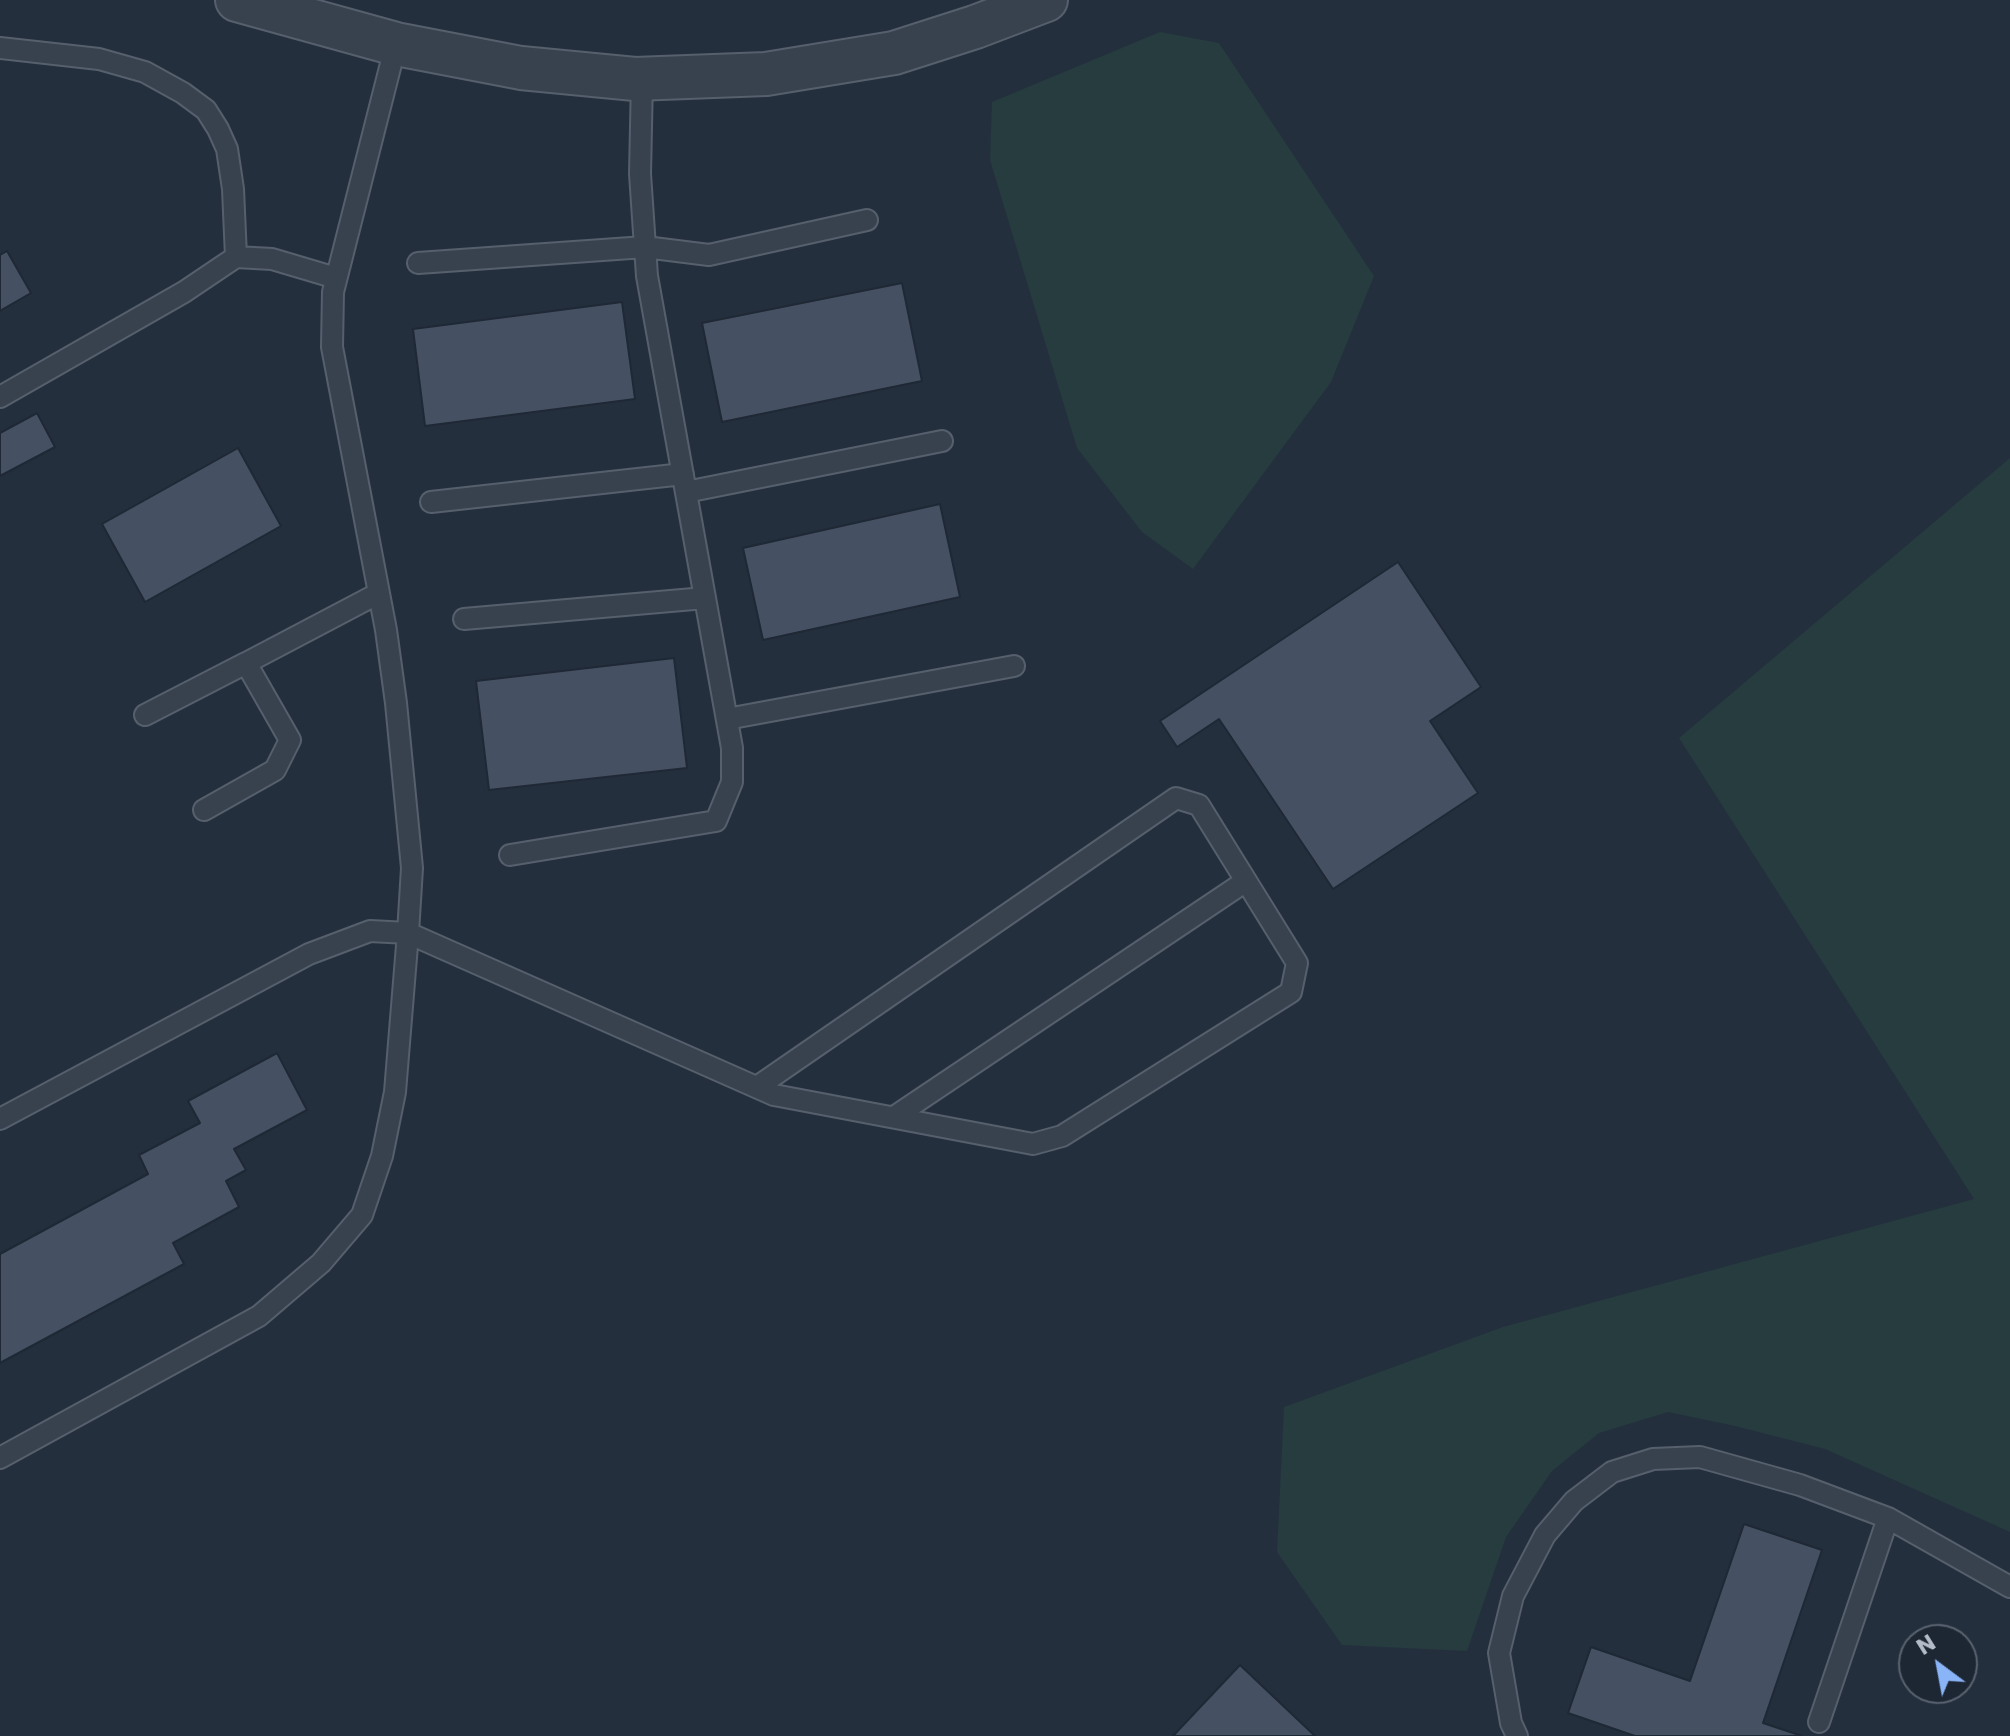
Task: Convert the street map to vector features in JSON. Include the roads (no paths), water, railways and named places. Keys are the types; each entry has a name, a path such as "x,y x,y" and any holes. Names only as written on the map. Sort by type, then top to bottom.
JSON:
{"street":[{"path":"237,0 287,7 396,44 521,68 642,79 766,74 894,53 970,14 1046,0"}],"lane":[{"path":"0,1458 259,1316 321,1263 362,1215 382,1156 395,1092 408,933 412,868 409,814 379,593 332,347 333,292 396,44"},
{"path":"0,48 99,59 145,72 206,110 227,149 233,189 236,257"},
{"path":"510,855 716,821 732,782 732,748 647,276 640,174 642,79"},
{"path":"418,263 645,247 709,255 867,220"},
{"path":"0,397 184,292 236,257 272,259 336,278"},
{"path":"431,502 684,483 942,441"},
{"path":"145,715 379,593"},
{"path":"464,619 705,598"},
{"path":"204,810 275,770 290,740 246,663"},
{"path":"727,719 1014,666"},
{"path":"0,1119 309,954 370,931 408,933 774,1095 1033,1144 1062,1136 1291,992 1297,963 1199,805 1176,798 757,1087"},
{"path":"894,1117 1246,881"},
{"path":"1517,1736 1511,1723 1499,1653 1513,1596 1545,1535 1574,1501 1612,1472 1653,1459 1700,1457 1800,1485 1888,1518 2010,1587"},
{"path":"1819,1722 1888,1518"}]}
